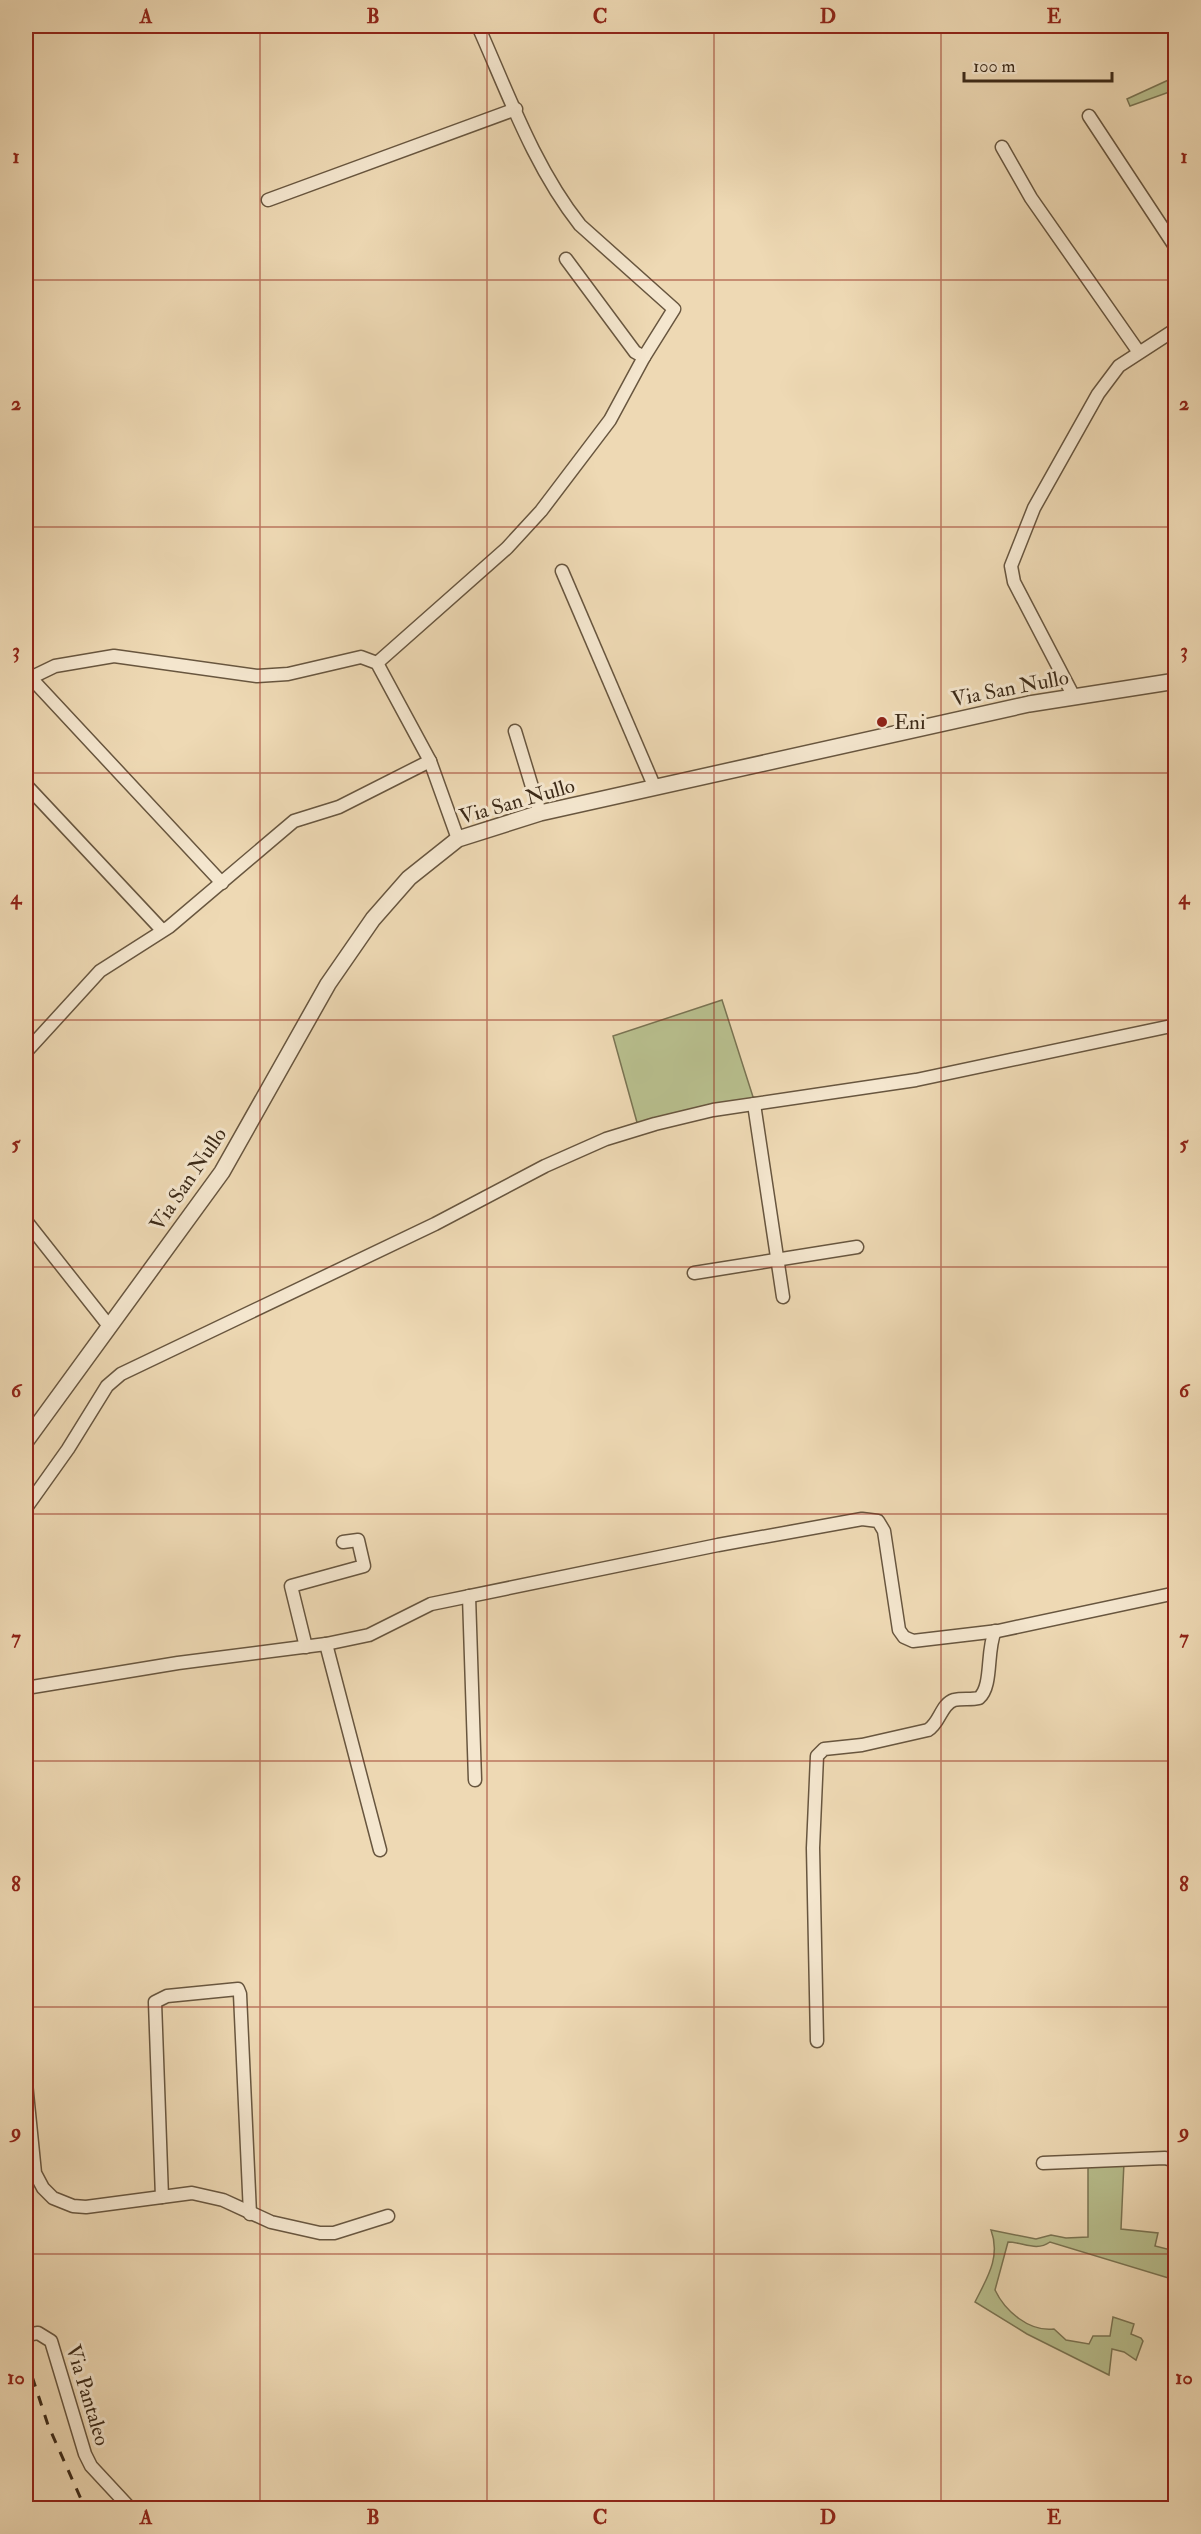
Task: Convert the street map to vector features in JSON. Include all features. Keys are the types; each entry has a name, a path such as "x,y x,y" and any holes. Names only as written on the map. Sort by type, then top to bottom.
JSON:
{"street":[{"path":"377,663 507,548 541,511 610,420 644,357 674,309 580,225 546,173 478,26"},
{"path":"268,200 516,109"},
{"path":"1089,116 1176,248"},
{"path":"1002,147 1032,198 1138,351"},
{"path":"566,259 635,352 644,357"},
{"path":"1074,697 1014,582 1011,566 1035,508 1098,393 1119,366 1138,351 1176,329"},
{"path":"562,571 655,788"},
{"path":"222,883 28,678 55,666 114,656 258,676 288,674 361,657 377,663 430,761 458,839"},
{"name":"Via San Nullo","path":"26,1441 222,1172 328,984 373,919 409,878 458,839 540,813 1029,704 1176,681"},
{"path":"515,731 540,813"},
{"path":"26,1052 100,971 170,927 294,821 339,807 430,761"},
{"path":"26,785 162,930"},
{"path":"26,1508 32,1503 68,1449 107,1386 122,1374 383,1250 580,1150 655,1124 754,1104 916,1080 1176,1025"},
{"path":"754,1104 783,1297"},
{"path":"26,1221 109,1326"},
{"path":"694,1273 857,1247"},
{"path":"26,1688 178,1663 326,1644 369,1635 431,1604 768,1535 870,1519 878,1521 884,1531 899,1630 904,1637 913,1641 995,1631 1176,1593"},
{"path":"306,1647 291,1586 364,1566 358,1540 343,1542"},
{"path":"469,1596 475,1780"},
{"path":"817,2041 813,1848 817,1756 824,1749 862,1745 928,1730 934,1727 944,1708 951,1701 979,1698 987,1688 989,1650 995,1631"},
{"path":"326,1644 380,1850"},
{"path":"162,2197 155,2002 167,1996 238,1989 244,2065 250,2214"},
{"path":"26,2083 35,2173 43,2188 53,2198 73,2206 86,2207 205,2194 271,2222 320,2233 334,2233 388,2216"},
{"path":"1043,2163 1165,2158 1176,2161"},
{"name":"Via Pantaleo","path":"26,2335 38,2333 51,2341 85,2454 91,2466 130,2508"}],"green space":[{"path":"1175,77 1175,90 1130,106 1127,99"},
{"path":"722,1000 754,1100 638,1126 613,1036"},
{"path":"1124,2162 1121,2229 1158,2233 1155,2246 1175,2251 1175,2280 1050,2242 1035,2246 1008,2242 995,2290 1011,2312 1027,2324 1054,2329 1066,2340 1089,2344 1093,2336 1110,2336 1113,2317 1134,2324 1131,2334 1143,2341 1136,2360 1124,2352 1112,2349 1109,2375 1027,2334 975,2302 988,2276 993,2258 994,2240 991,2230 1036,2239 1051,2235 1066,2238 1088,2237 1088,2165"}],"railway":[{"path":"26,2358 48,2425 85,2508"}],"place":[{"name":"Eni","path":"882,722"}]}
